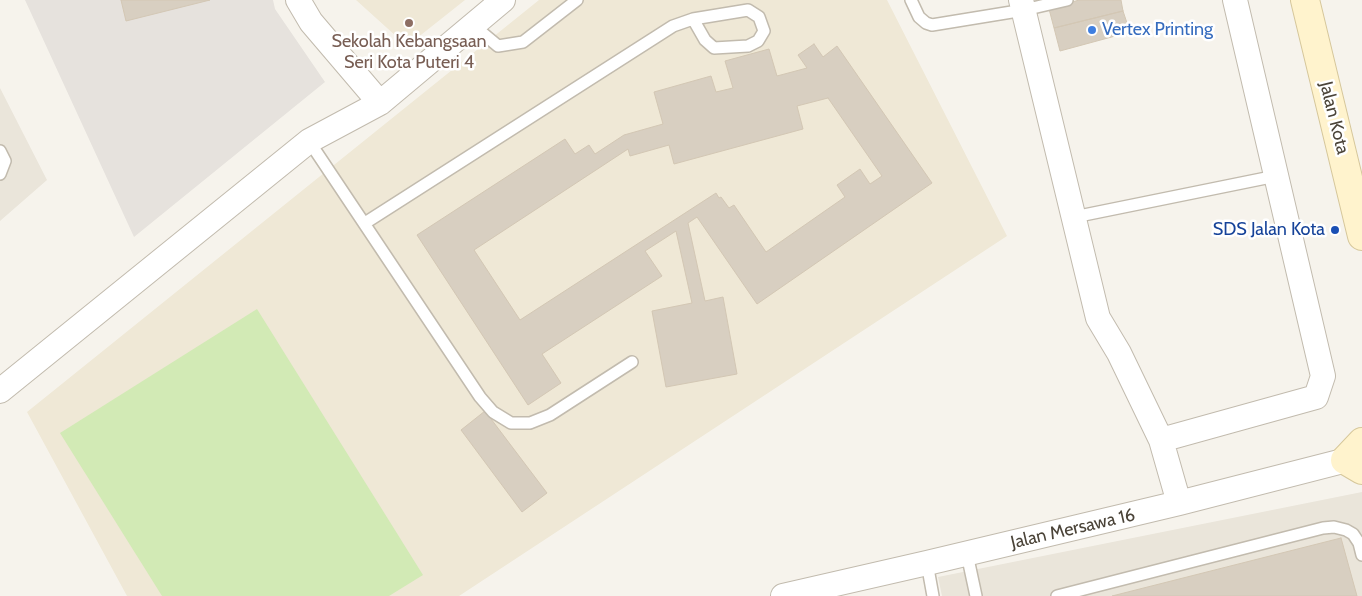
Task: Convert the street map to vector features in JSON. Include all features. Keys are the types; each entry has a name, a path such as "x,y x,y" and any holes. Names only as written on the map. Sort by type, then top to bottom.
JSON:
{"main road":[{"name":"Jalan Kota","path":"1305,0 1362,236"}],"street":[{"path":"298,0 311,22 380,103"},
{"path":"0,391 309,141 380,103 503,0"},
{"path":"1161,440 1316,397 1323,376 1234,0"},
{"path":"1022,5 1098,318 1119,353 1161,440 1179,503"},
{"name":"Jalan Mersawa 16","path":"783,596 1179,503 1358,457"}],"lane":[{"path":"474,26 498,46 522,42 577,0"},
{"path":"911,0 919,17 932,25 1022,5 1067,0"},
{"path":"365,223 673,26 693,19 748,10 759,17 764,31 758,41 748,46 714,48 705,40 693,19"},
{"path":"309,141 480,397 493,412 511,422 530,423 550,415 632,362"},
{"path":"0,151 5,161 0,174"},
{"path":"1074,217 1276,176"},
{"path":"1057,596 1334,526 1353,534 1359,543 1362,555"},
{"path":"967,554 976,596"},
{"path":"928,563 933,596"}],"shaded area":[{"path":"25,0 273,0 275,9 325,82 134,237"},
{"name":"Sekolah Kebangsaan Seri Kota Puteri 4","path":"356,0 465,0 407,46"},
{"path":"539,0 887,0 1007,236 459,596 127,596 27,412"},
{"path":"0,88 47,180 0,221"},
{"path":"1362,492 1362,596 942,596 938,577"}],"green space":[{"path":"257,309 423,575 389,596 162,596 60,433"}],"building":[{"path":"121,0 210,0 126,21"},
{"path":"1079,0 1121,0 1123,11 1054,28 1049,9"},
{"name":"Vertex Printing","path":"1123,11 1130,32 1060,51 1054,28"},
{"path":"814,44 823,57 837,46 932,183 757,304 697,217 688,223 705,301 723,297 737,374 666,387 652,311 692,303 676,231 645,251 662,276 542,354 561,383 528,405 417,235 565,139 575,154 589,145 595,154 624,135 663,124 654,92 711,76 716,92 733,88 725,61 769,49 777,76 807,68 798,55","holes":["828,98 882,176 870,184 860,169 837,185 845,197 766,252 734,205 729,208 716,193 520,320 474,250 628,149 630,156 669,145 674,164 803,129 797,106"]},
{"path":"485,411 547,493 522,512 461,430"},
{"path":"1341,538 1357,596 1112,596"}],"place":[{"name":"Sekolah Kebangsaan Seri Kota Puteri 4","path":"409,23"},
{"name":"Vertex Printing","path":"1092,30"},
{"name":"SDS Jalan Kota","path":"1335,230"}]}
